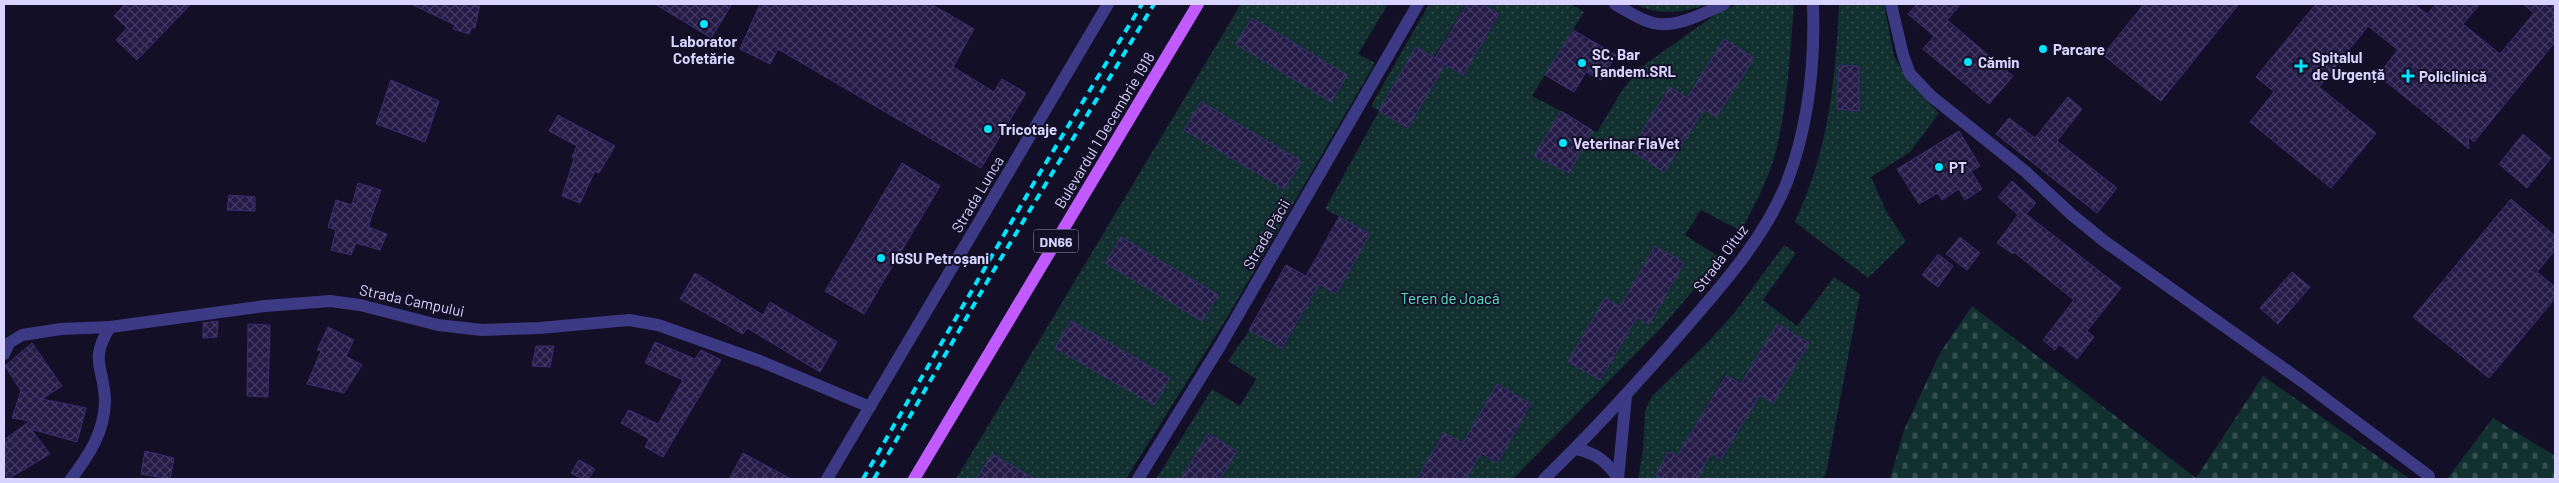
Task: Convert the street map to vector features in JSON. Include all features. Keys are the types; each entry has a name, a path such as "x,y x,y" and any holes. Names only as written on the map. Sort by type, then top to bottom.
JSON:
{"main road":[{"name":"Bulevardul 1 Decembrie 1918","path":"914,479 1198,4"}],"street":[{"name":"Strada Lunca","path":"827,479 1108,4"},
{"name":"Strada Păcii","path":"1138,479 1220,346 1418,4"},
{"path":"1615,4 1647,21 1660,24 1681,21 1724,4"},
{"name":"Strada Oituz","path":"1544,479 1576,449 1626,396 1718,289 1745,254 1772,212 1787,182 1799,141 1807,103 1811,71 1813,4"},
{"path":"1891,4 1902,56 1910,74 1931,96 2026,172 2071,214 2104,241 2288,371 2428,476"},
{"name":"Strada Campului","path":"4,354 9,344 22,335 265,306 330,302 360,305 438,325 482,330 539,328 628,320 658,325 709,342 814,382 870,407"},
{"path":"71,479 94,448 103,422 105,400 98,367 104,336 110,326"},
{"path":"1618,479 1626,396"},
{"path":"1576,449 1590,451 1601,457 1618,479"}],"green space":[{"path":"1241,4 1388,4 1358,54 1375,63 1228,316 1126,479 956,479"},
{"path":"1429,4 1466,4 1434,57 1416,48 1379,111 1371,106"},
{"name":"Teren de Joacă","path":"1484,4 1571,4 1584,12 1532,96 1561,111 1534,156 1568,173 1592,130 1597,132 1623,89 1640,68 1716,14 1737,4 1794,4 1786,96 1776,151 1765,182 1741,231 1701,210 1685,235 1721,258 1661,328 1513,479 1466,479 1480,454 1497,463 1531,406 1497,384 1463,443 1443,433 1417,479 1220,479 1237,451 1209,434 1181,479 1156,479 1212,389 1240,406 1256,379 1228,361 1250,329 1283,348 1319,285 1336,294 1370,234 1325,209 1379,111 1407,128 1445,65 1463,75 1500,14","holes":["1655,246 1684,263 1649,324 1637,317 1601,380 1569,363 1620,307"]},
{"path":"1636,4 1709,4 1681,11 1663,12 1654,11"},
{"path":"1839,4 1884,4 1894,56 1909,82 1939,113 1910,152 1871,177 1887,213 1906,241 1868,278 1795,222 1816,168 1823,141 1832,89"},
{"path":"1784,245 1796,253 1763,300 1797,326 1834,277 1860,294 1826,474 1822,479 1697,479 1702,469 1668,451 1656,475 1664,479 1638,479 1643,451 1645,411 1652,396 1709,341 1735,312","holes":["1777,324 1809,343 1773,403 1759,395 1721,459 1687,439 1725,374 1741,383"]},
{"path":"1972,306 2196,478 2263,376 2410,479 1890,479 1904,430 1940,353"},
{"path":"2493,418 2555,456 2555,479 2447,479"}],"building":[{"path":"125,4 191,4 137,60 116,40 127,28 114,16"},
{"path":"411,4 480,4 475,28 472,27 469,34 453,29 455,25"},
{"name":"Laborator Cofetărie","path":"655,4 732,4 711,38"},
{"path":"760,4 931,4 974,29 953,67 994,92 1002,79 1026,93 981,168 778,49 770,64 740,49"},
{"path":"1467,4 1483,4 1499,14 1463,75 1435,58"},
{"name":"Cămin","path":"1917,4 1961,4 1947,20 2013,76 1989,104 1923,49 1934,36 1908,14"},
{"path":"2144,4 2239,4 2161,101 2103,55"},
{"path":"2316,4 2414,4 2427,14 2436,4 2480,4 2463,24 2500,54 2534,13 2523,4 2555,4 2555,42 2474,142 2468,136 2469,149 2378,75 2398,50 2368,26 2319,87 2376,133 2331,188 2250,122 2274,92 2256,77"},
{"path":"1252,18 1347,75 1331,102 1236,44"},
{"name":"SC. Bar Tandem.SRL","path":"1573,30 1616,55 1601,80 1586,72 1574,92 1545,75"},
{"path":"1724,39 1754,58 1716,117 1704,109 1664,172 1630,150 1670,87 1687,98"},
{"path":"1416,47 1445,64 1408,128 1379,111"},
{"path":"1839,65 1859,66 1859,111 1837,109"},
{"path":"391,80 439,101 425,142 376,124"},
{"path":"2068,97 2082,109 2057,141 2117,188 2097,213 1996,134 2009,118 2035,138"},
{"path":"1201,102 1301,161 1284,189 1184,130"},
{"name":"Veterinar FlaVet","path":"1561,111 1592,130 1569,173 1534,156"},
{"path":"558,115 615,146 599,173 595,171 580,203 562,196 574,159 572,157 577,146 549,131"},
{"name":"PT","path":"1959,131 1980,166 1971,171 1982,189 1965,200 1959,189 1942,200 1938,193 1919,204 1897,169"},
{"path":"2523,134 2551,158 2527,188 2499,164"},
{"name":"IGSU Petroșani","path":"902,163 940,186 864,314 825,291"},
{"path":"2012,181 2036,203 2026,214 2121,288 2087,331 2094,337 2077,359 2059,344 2055,350 2043,340 2074,300 2014,252 2013,254 1997,243 2018,215 1998,197"},
{"path":"358,183 381,190 368,227 387,234 380,250 356,243 351,255 331,250 336,230 328,227 336,200 352,205"},
{"path":"229,195 255,197 255,211 227,210"},
{"path":"2511,199 2555,236 2555,250 2537,272 2555,287 2555,298 2489,378 2413,317"},
{"path":"1339,217 1370,234 1336,294 1319,284 1282,348 1249,330 1286,265 1306,276"},
{"path":"1121,237 1218,295 1202,321 1105,263"},
{"path":"1960,237 1980,253 1967,270 1946,254"},
{"path":"1655,246 1684,263 1649,324 1637,317 1600,380 1568,362 1605,298 1620,307"},
{"path":"1938,254 1953,266 1938,287 1922,275"},
{"path":"2292,272 2310,287 2278,324 2260,308"},
{"path":"695,273 763,315 770,302 837,342 820,372 747,328 743,334 680,299"},
{"path":"218,321 217,337 203,338 203,323"},
{"path":"1071,321 1170,378 1154,405 1055,348"},
{"path":"248,324 270,325 268,397 247,396"},
{"path":"1777,324 1809,343 1773,403 1760,395 1721,459 1711,453 1697,479 1664,479 1656,475 1668,452 1677,456 1726,375 1741,384"},
{"path":"328,327 354,340 346,356 362,365 344,393 307,384 321,351 317,350"},
{"path":"655,342 695,359 701,350 721,360 663,457 645,447 649,439 621,423 629,410 658,424 683,380 645,363"},
{"path":"32,343 62,386 42,399 86,408 77,442 31,429 50,454 8,479 4,472 4,440 30,421 12,418 21,391 5,366"},
{"path":"536,346 554,346 550,367 532,366"},
{"path":"1497,384 1531,404 1497,463 1481,453 1466,479 1417,479 1444,433 1463,443"},
{"path":"1208,434 1237,451 1220,479 1181,479"},
{"path":"145,451 174,458 170,479 141,474"},
{"path":"743,453 791,479 729,479"},
{"path":"992,454 1035,479 976,479"},
{"path":"579,460 595,469 588,479 582,479 571,473"}],"railway":[{"path":"863,479 1038,176 1142,4"},
{"path":"874,479 991,275 1154,4"}],"place":[{"name":"Laborator Cofetărie","path":"704,24"},
{"name":"Parcare","path":"2043,49"},
{"name":"Cămin","path":"1968,62"},
{"name":"SC. Bar Tandem.SRL","path":"1582,63"},
{"name":"Spitalul de Urgență","path":"2301,66"},
{"name":"Policlinică","path":"2408,76"},
{"name":"Tricotaje","path":"988,129"},
{"name":"Veterinar FlaVet","path":"1563,143"},
{"name":"PT","path":"1939,167"},
{"name":"IGSU Petroșani","path":"881,258"}]}
